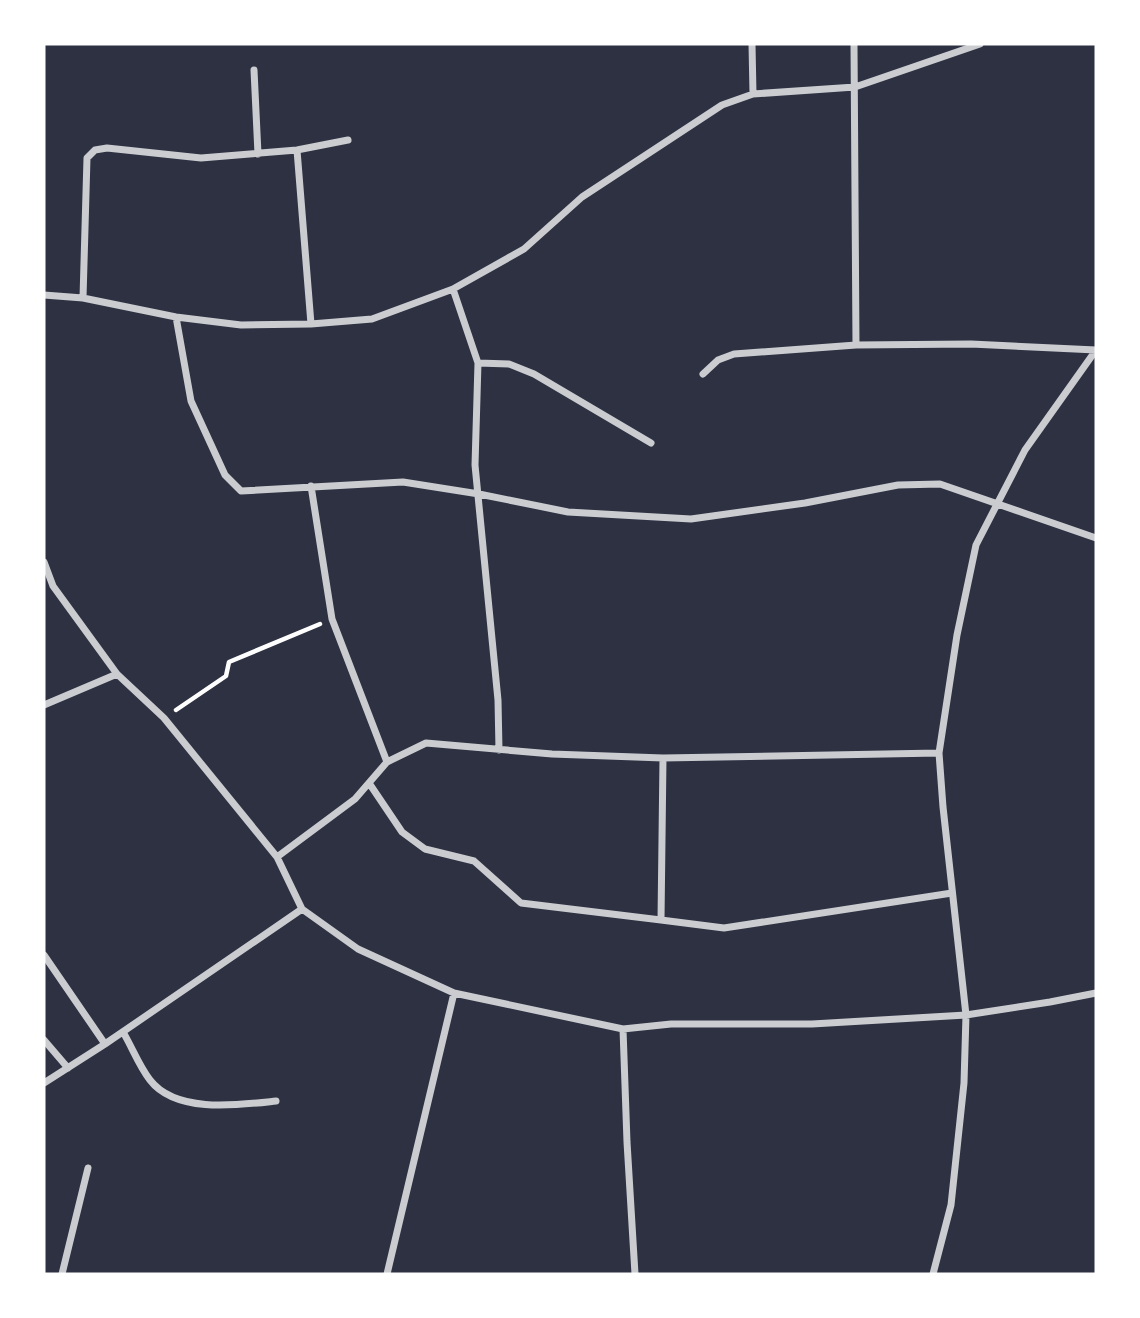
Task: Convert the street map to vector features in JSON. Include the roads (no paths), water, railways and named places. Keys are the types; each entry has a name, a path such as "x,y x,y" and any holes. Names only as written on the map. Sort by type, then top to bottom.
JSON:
{"street":[{"path":"752,44 753,94"},
{"path":"854,44 856,345"},
{"path":"44,296 83,299 176,317 241,325 310,324 372,319 453,289 524,249 582,197 722,105 753,94 855,87 981,44"},
{"path":"254,70 258,154"},
{"path":"83,299 87,158 95,150 107,148 201,158 298,150 348,140"},
{"path":"298,150 310,324"},
{"path":"453,289 478,363 475,465 498,700 499,750"},
{"path":"176,317 191,401 225,475 241,491 403,482 568,512 691,519 805,503 898,485 940,484 1096,538"},
{"path":"703,374 718,360 734,354 856,345 971,344 1096,350"},
{"path":"933,1274 951,1205 964,1083 966,1015 939,753 957,635 976,545 1026,450 1096,350"},
{"path":"478,363 509,364 534,374 651,443"},
{"path":"311,486 332,618 387,762"},
{"path":"44,562 53,586 117,674 164,718 277,857 302,909 358,949 454,993 623,1029 671,1024 812,1024 966,1015 1096,993"},
{"path":"44,705 117,674"},
{"path":"277,857 355,799 387,762 426,743 499,750 663,758 939,753"},
{"path":"662,920 663,758"},
{"path":"369,783 402,832 425,849 474,861 521,902 724,928 952,893"},
{"path":"44,1083 302,909"},
{"path":"44,955 105,1044"},
{"path":"387,1274 454,993"},
{"path":"623,1029 635,1274"},
{"path":"123,1032 151,1082 173,1097 201,1104 221,1105 276,1101"},
{"path":"44,1040 68,1068"},
{"path":"62,1274 88,1168"}]}
